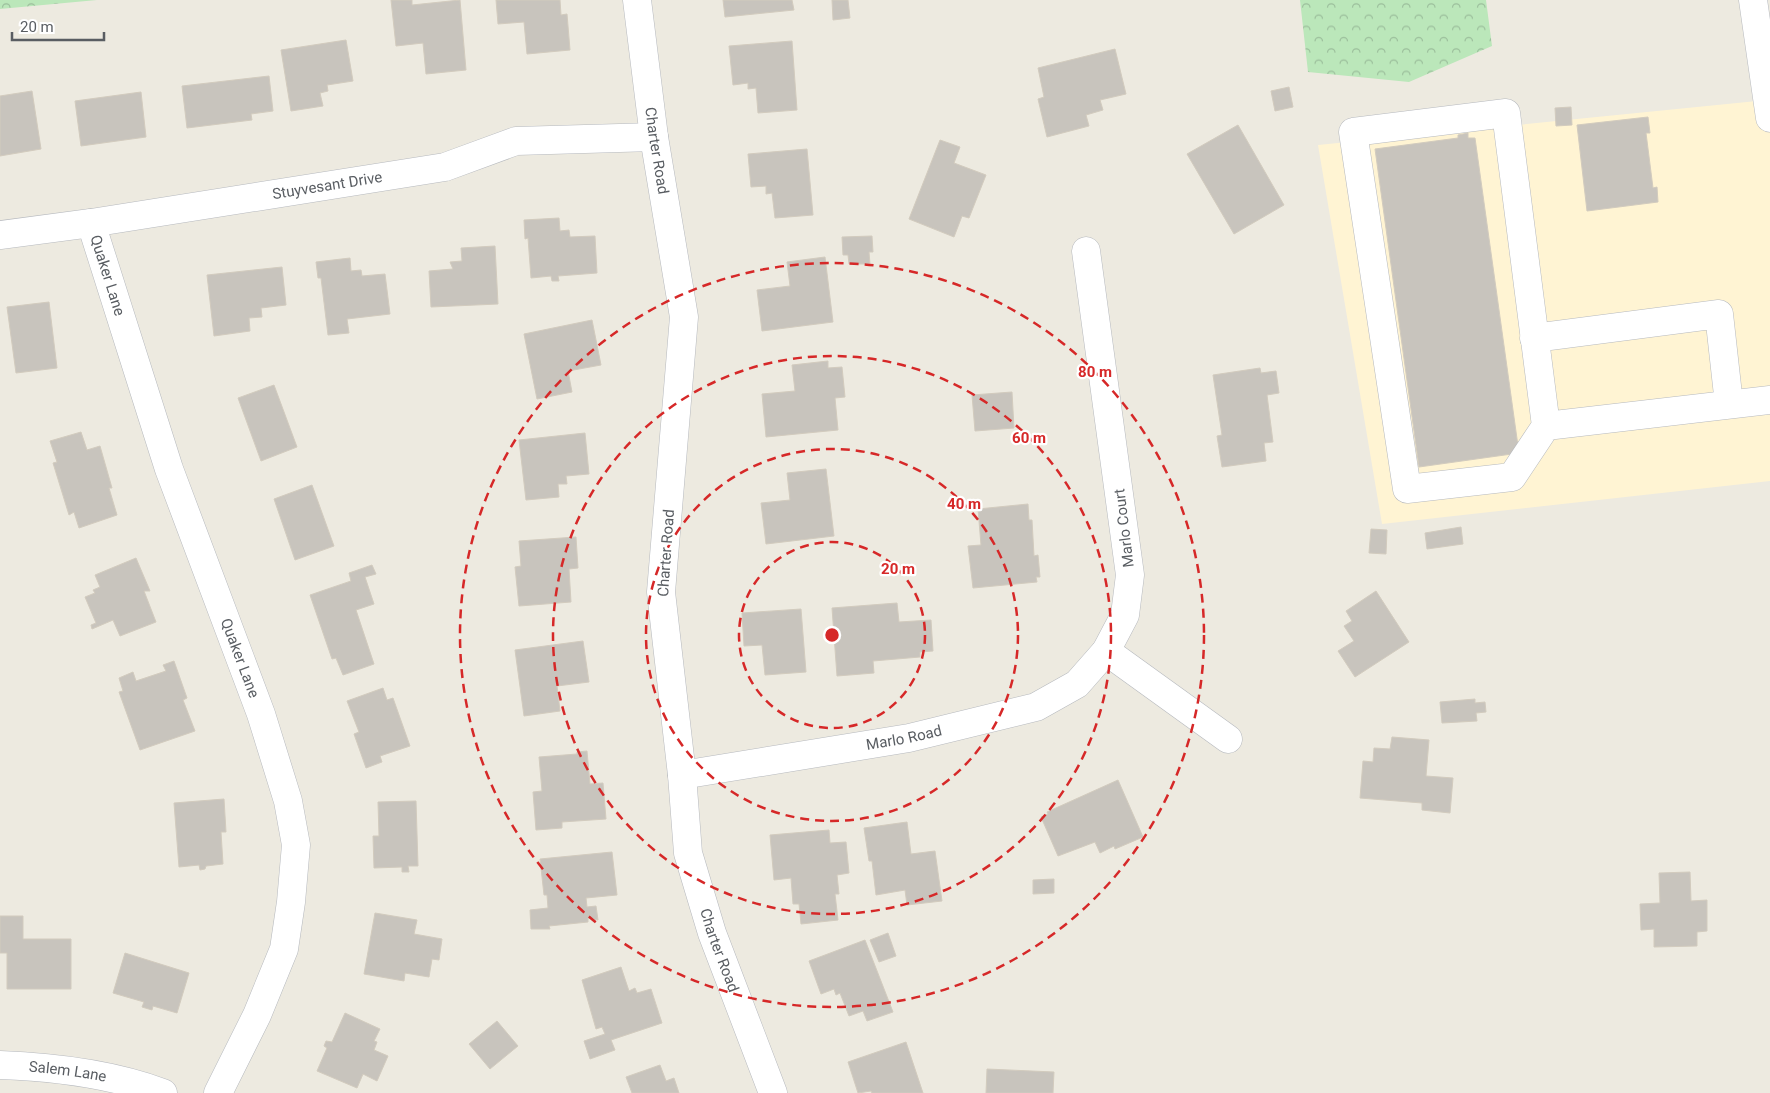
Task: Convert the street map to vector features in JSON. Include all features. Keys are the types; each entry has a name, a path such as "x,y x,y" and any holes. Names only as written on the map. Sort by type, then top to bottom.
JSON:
{"street":[{"name":"Charter Road","path":"637,0 654,137 684,317 661,592 682,775 688,853 712,933 773,1093"},
{"path":"1753,0 1770,118"},
{"path":"1506,113 1534,338 1546,426 1512,477 1407,489 1353,132 1506,113"},
{"name":"Stuyvesant Drive","path":"0,235 92,223 445,167 516,141 654,137"},
{"name":"Quaker Lane","path":"92,223 169,469 261,714 288,801 296,844 291,902 284,949 257,1015 218,1093"},
{"name":"Marlo Court","path":"1086,251 1130,575 1125,614 1106,651"},
{"path":"1534,338 1719,314 1729,404"},
{"path":"1546,426 1770,400"},
{"path":"1106,651 1228,739"},
{"name":"Marlo Road","path":"682,775 909,738 1036,707 1077,684 1106,651"},
{"name":"Salem Lane","path":"0,1065 86,1073 145,1086 163,1093"}],"shaded area":[{"path":"1767,100 1770,117 1770,481 1382,524 1318,145"}],"green space":[{"path":"0,0 97,0 0,9"},
{"path":"1300,0 1486,0 1492,46 1409,82 1308,72"}],"building":[{"path":"391,0 412,0 412,5 460,0 466,70 426,74 423,43 396,46"},
{"path":"496,0 560,0 561,15 567,14 570,50 527,54 524,22 498,24"},
{"path":"723,0 792,0 794,10 725,17"},
{"path":"832,0 848,0 850,18 833,20"},
{"path":"346,40 353,81 327,85 328,91 320,93 323,106 291,111 281,50"},
{"path":"792,41 797,110 758,113 756,88 748,89 748,83 733,85 729,46"},
{"path":"1115,49 1126,94 1100,100 1103,110 1086,115 1089,126 1047,137 1038,99 1044,97 1038,68"},
{"path":"269,76 273,111 251,114 252,120 187,128 182,86"},
{"path":"1289,87 1293,107 1275,111 1271,91"},
{"path":"32,91 41,149 0,156 0,96"},
{"path":"141,92 146,137 81,146 75,101"},
{"path":"1571,107 1572,125 1556,126 1555,108"},
{"path":"1648,117 1650,133 1646,133 1653,188 1657,187 1658,202 1587,211 1577,125"},
{"path":"1238,125 1284,205 1234,234 1187,154"},
{"path":"1468,133 1468,138 1475,138 1519,453 1419,467 1375,149 1458,138 1458,135"},
{"path":"940,140 960,147 954,163 986,175 969,218 962,216 954,237 909,219"},
{"path":"807,149 813,215 775,218 772,193 766,194 766,186 751,187 748,154"},
{"path":"559,218 560,231 569,230 570,237 595,236 597,273 558,276 559,281 552,281 551,276 531,278 528,238 525,239 524,220"},
{"path":"872,236 873,252 869,252 870,264 849,264 848,255 843,255 842,237"},
{"path":"495,246 498,304 431,307 429,271 453,269 450,262 462,261 461,248"},
{"path":"825,257 833,322 762,331 757,290 790,286 787,262"},
{"path":"350,258 351,271 361,270 362,276 385,274 390,314 347,319 349,333 328,335 321,278 318,278 316,262"},
{"path":"282,267 286,305 261,308 262,317 249,318 250,331 214,336 207,275"},
{"path":"49,302 57,368 16,373 7,307"},
{"path":"592,320 601,365 568,371 572,392 537,399 524,334"},
{"path":"828,361 828,368 842,367 845,397 835,398 838,430 766,437 762,394 795,391 792,365"},
{"path":"1260,368 1261,373 1276,371 1279,393 1267,395 1273,442 1264,443 1266,461 1222,467 1217,436 1222,435 1213,375"},
{"path":"274,385 297,447 261,461 238,398"},
{"path":"1012,392 1014,428 975,431 972,395"},
{"path":"81,432 87,450 100,446 112,488 109,488 117,515 79,528 74,512 69,515 53,463 57,462 50,441"},
{"path":"585,433 589,474 566,476 567,484 558,484 559,497 526,500 519,440"},
{"path":"826,469 834,536 766,544 761,503 790,500 787,473"},
{"path":"312,485 334,546 295,560 274,499"},
{"path":"1028,504 1029,520 1032,520 1034,556 1038,555 1040,577 1036,577 1037,582 973,588 968,546 981,545 978,509"},
{"path":"1461,527 1463,544 1427,549 1425,533"},
{"path":"1371,529 1387,530 1386,554 1369,553"},
{"path":"576,537 578,568 569,569 571,602 519,606 515,567 521,566 519,541"},
{"path":"136,558 150,591 144,591 156,622 120,636 113,620 92,629 91,625 96,623 85,597 95,593 93,590 100,587 95,575"},
{"path":"372,565 376,574 365,577 374,604 356,610 374,664 343,675 336,658 332,659 310,595 351,581 349,573"},
{"path":"1376,591 1409,642 1355,677 1338,651 1354,641 1344,626 1352,621 1346,611"},
{"path":"897,603 899,622 931,620 933,651 920,652 920,657 873,661 874,673 837,676 832,608"},
{"path":"801,609 806,672 765,675 762,645 744,646 742,613"},
{"path":"583,641 589,682 557,686 560,711 524,716 515,650"},
{"path":"174,661 187,698 183,700 195,731 140,750 119,692 123,691 119,678 133,672 136,681 166,671 163,665"},
{"path":"383,688 387,700 393,698 410,746 380,756 382,762 366,768 354,734 359,732 347,701"},
{"path":"1475,699 1475,703 1485,702 1486,712 1476,713 1477,721 1442,723 1440,702"},
{"path":"1392,737 1429,740 1426,776 1453,778 1450,813 1422,810 1422,803 1360,798 1363,761 1373,762 1374,748 1390,749"},
{"path":"587,751 590,784 603,783 606,819 562,822 562,828 536,830 533,792 542,791 539,757 577,754 577,752"},
{"path":"1118,780 1143,837 1115,849 1114,846 1100,853 1095,842 1058,856 1041,817 1048,814 1047,812"},
{"path":"224,799 226,832 221,832 223,864 206,866 205,869 200,870 199,865 179,867 174,803"},
{"path":"416,801 418,866 408,866 409,872 402,872 402,867 374,868 373,836 379,836 378,802"},
{"path":"907,822 911,854 935,851 942,901 907,905 905,890 876,895 872,861 869,861 864,828"},
{"path":"829,830 830,843 846,842 849,873 837,875 839,894 835,894 838,920 801,924 799,904 793,904 791,878 774,880 770,835"},
{"path":"612,852 617,895 586,898 587,907 596,906 598,920 588,918 588,922 549,926 550,929 531,929 530,910 548,908 547,895 544,895 540,859"},
{"path":"1690,872 1691,901 1707,900 1707,931 1697,932 1697,946 1654,947 1654,929 1641,930 1640,904 1660,903 1659,873"},
{"path":"1054,879 1054,893 1033,894 1033,880"},
{"path":"375,913 417,920 414,934 442,939 439,960 432,959 429,977 405,973 404,981 364,974"},
{"path":"0,916 23,916 23,939 71,939 71,989 7,989 7,953 0,953"},
{"path":"888,933 896,956 879,962 870,940"},
{"path":"865,940 893,1012 867,1021 863,1011 849,1016 840,993 836,995 834,989 821,994 809,961"},
{"path":"125,953 189,973 177,1013 153,1006 152,1010 142,1007 144,1002 113,993"},
{"path":"621,967 629,991 635,988 637,993 651,989 662,1023 611,1040 615,1050 590,1059 584,1041 605,1034 602,1027 596,1029 582,980"},
{"path":"345,1013 380,1029 374,1041 377,1042 374,1050 388,1056 377,1081 363,1074 357,1088 317,1071 327,1048 324,1046 326,1041 332,1042"},
{"path":"497,1021 518,1046 490,1069 469,1044"},
{"path":"906,1042 923,1093 872,1093 871,1091 858,1093 848,1062"},
{"path":"660,1065 666,1081 674,1078 679,1093 632,1093 626,1077"},
{"path":"987,1069 1054,1072 1053,1093 986,1093"}]}
